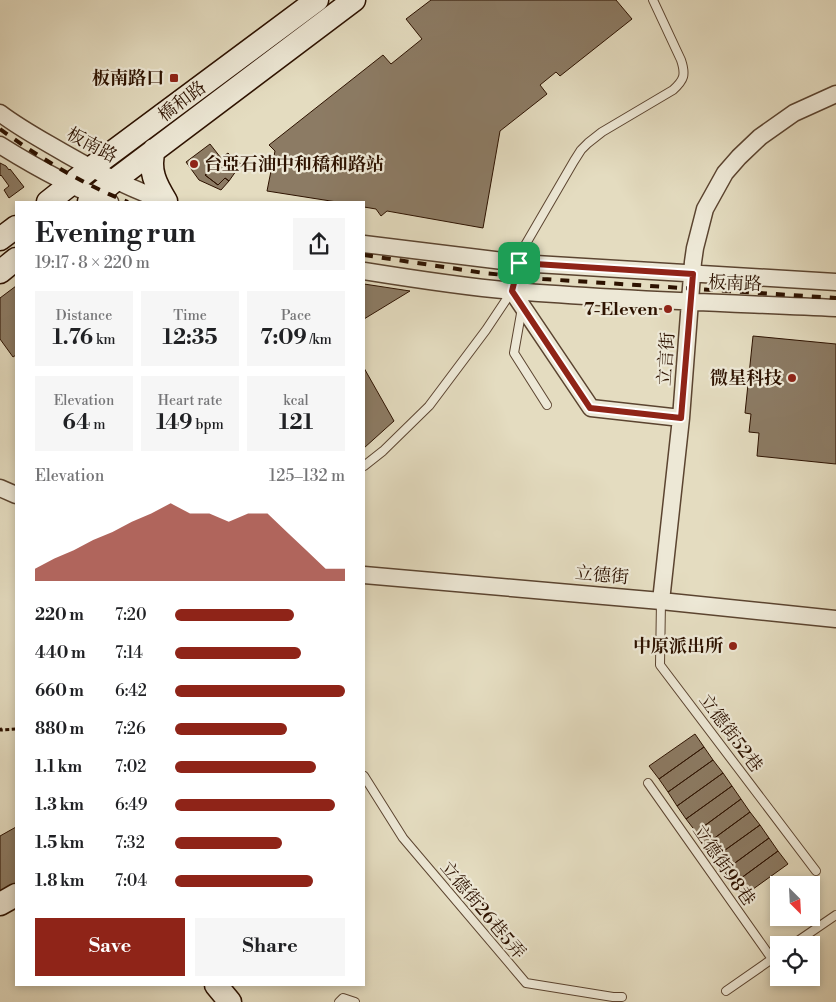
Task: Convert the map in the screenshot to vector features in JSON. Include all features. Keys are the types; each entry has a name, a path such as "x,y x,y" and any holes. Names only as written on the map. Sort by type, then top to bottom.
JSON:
{"street":[{"name":"橋和路","path":"49,201 317,0"},
{"name":"橋和路","path":"98,201 115,180 354,0"},
{"name":"立言街","path":"661,601 681,418 695,248 705,209 725,173 760,137 794,114 836,94"},
{"name":"板南路","path":"0,113 37,138 91,168 166,201"},
{"path":"0,145 98,201"},
{"path":"154,150 152,169 158,188 167,201"},
{"path":"0,239 15,228"},
{"name":"板南路","path":"365,244 519,263 836,282"},
{"path":"0,272 15,260"},
{"name":"板南路","path":"365,271 512,291 690,302 836,308"},
{"path":"512,291 590,408 681,418"},
{"path":"0,488 15,495"},
{"name":"立德街","path":"365,574 836,619"},
{"path":"0,904 15,896"},
{"path":"217,986 230,1002"}],"lane":[{"path":"365,465 383,451 429,406 486,330 512,291 524,247 581,150 602,132 673,90 681,83 684,76 682,60 653,0"},
{"path":"522,306 514,353 547,405"},
{"name":"立德街52巷","path":"661,601 660,664 816,871"},
{"name":"立德街26巷5弄","path":"365,778 403,838 526,984 622,997"},
{"name":"立德街98巷","path":"648,783 770,949"},
{"path":"805,936 836,915"},
{"path":"726,991 770,960"},
{"path":"339,1002 343,998 355,1002"}],"path":[{"path":"0,728 1,730 15,729"}],"building":[{"path":"431,0 616,0 632,19 560,76 556,72 540,85 547,94 500,131 483,228 387,211 381,216 376,209 365,207 365,201 331,201 267,191 275,151 269,145 383,55 391,64 422,39 406,19"},
{"path":"210,144 221,158 228,153 230,155 205,175 218,185 225,178 229,181 221,190 199,180 186,162"},
{"path":"230,155 241,164 229,181 225,178 218,185 205,175"},
{"path":"0,163 10,169 24,187 9,198 4,190 9,186 0,176"},
{"path":"365,284 410,291 365,318"},
{"path":"15,287 15,356 13,357 0,339 0,298"},
{"name":"微星科技","path":"753,336 836,344 836,464 757,456 759,433 749,432 751,414 745,413"},
{"path":"365,370 394,421 365,447"},
{"path":"695,734 704,747 659,779 649,766"},
{"path":"704,747 713,760 668,792 659,779"},
{"path":"713,760 723,773 677,806 668,792"},
{"path":"723,773 732,786 686,819 677,806"},
{"path":"732,786 741,799 696,832 686,819"},
{"path":"741,799 750,812 705,845 696,832"},
{"path":"750,812 760,825 714,858 705,845"},
{"path":"760,825 769,838 724,871 714,858"},
{"path":"15,828 15,889 0,897 0,836"},
{"path":"769,838 778,851 733,884 724,871"},
{"path":"778,851 788,864 742,897 733,884"}],"railway":[{"path":"0,129 62,170 126,201"},
{"path":"365,255 484,273 543,279 836,298"}],"place":[{"name":"板南路口","path":"174,78"},
{"name":"台亞石油中和穚和路站","path":"194,164"},
{"name":"7-Eleven","path":"668,309"},
{"name":"微星科技","path":"792,378"},
{"name":"中原派出所","path":"733,646"}],"route":[{"path":"519,263 693,274 681,418 590,408 512,291 519,263"}]}
